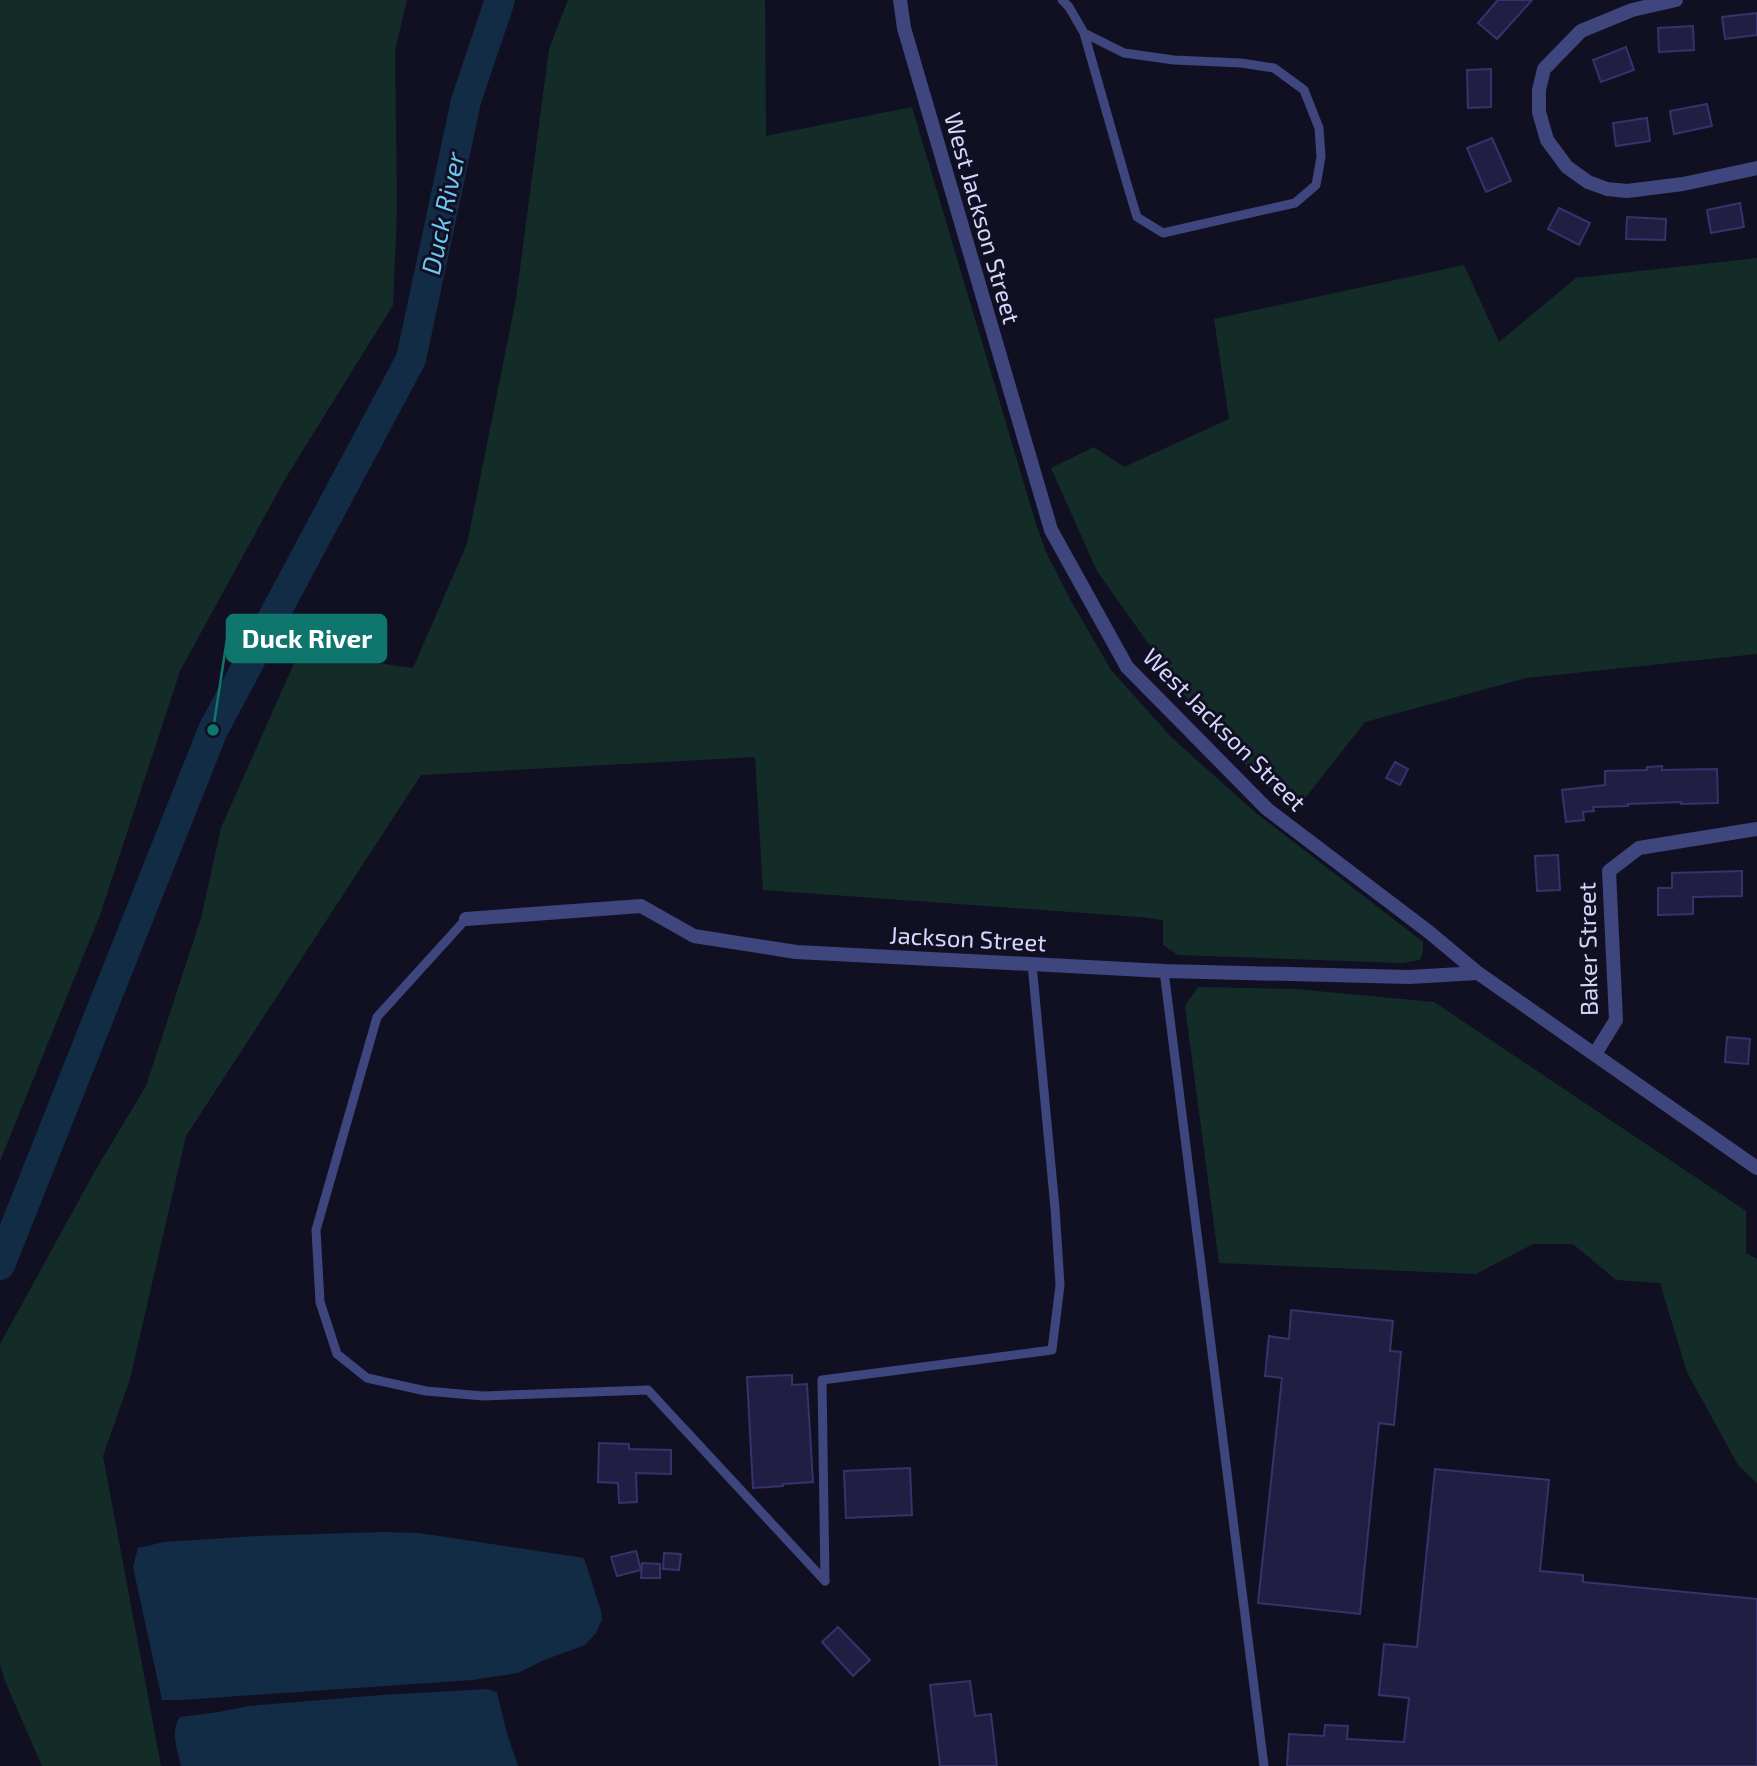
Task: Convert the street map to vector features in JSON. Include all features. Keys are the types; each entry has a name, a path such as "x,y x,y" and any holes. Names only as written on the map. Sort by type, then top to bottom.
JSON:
{"street":[{"name":"West Jackson Street","path":"900,0 904,28 1051,530 1127,667 1267,809 1429,932 1478,973 1757,1168"},
{"path":"1676,0 1632,10 1581,31 1544,69 1539,90 1539,112 1547,140 1567,167 1588,182 1607,189 1627,191 1683,184 1757,168"},
{"name":"Baker Street","path":"1595,1054 1616,1020 1609,871 1639,848 1757,829"},
{"name":"Jackson Street","path":"466,919 641,906 694,936 796,952 1164,971 1409,977 1478,973"}],"lane":[{"path":"1062,0 1084,33 1138,217 1163,233 1294,203 1316,185 1321,157 1319,128 1304,90 1274,68 1241,63 1174,61 1124,53 1084,33"},
{"path":"466,919 377,1017 316,1230 320,1302 337,1354 367,1378 426,1391 483,1396 648,1390 825,1581 822,1380 1052,1350 1060,1285 1032,964"},
{"path":"1164,971 1264,1766"}],"green space":[{"path":"0,0 407,0 395,50 397,210 393,305 285,479 180,671 100,915 0,1161"},
{"path":"568,0 765,0 766,136 912,107 1036,524 1046,552 1071,601 1111,670 1172,738 1256,813 1423,942 1423,952 1420,960 1403,963 1178,955 1163,945 1163,920 763,890 755,757 421,775 186,1136 130,1379 103,1456 161,1766 42,1766 0,1664 0,1344 95,1171 146,1086 201,918 221,828 299,652 413,668 467,544 516,299 549,49"},
{"path":"1757,258 1757,654 1526,678 1365,722 1295,811 1243,762 1193,707 1097,571 1051,468 1094,447 1124,467 1229,419 1214,319 1464,265 1499,342 1576,278"},
{"path":"1198,987 1295,989 1434,1002 1746,1211 1746,1253 1757,1259 1757,1483 1738,1465 1687,1372 1660,1283 1616,1280 1573,1244 1533,1244 1476,1274 1219,1263 1185,1006"}],"water":[{"path":"383,1532 419,1533 584,1558 602,1620 596,1633 585,1645 518,1673 472,1680 162,1700 133,1567 138,1548 164,1542"},
{"path":"487,1689 497,1692 518,1766 181,1766 176,1747 175,1729 180,1717 249,1706"}],"building":[{"path":"1498,0 1532,0 1497,39 1478,23"},
{"path":"1757,13 1757,35 1725,39 1722,17"},
{"path":"1693,26 1694,50 1659,52 1658,28"},
{"path":"1626,47 1634,70 1601,82 1593,60"},
{"path":"1491,69 1491,107 1468,108 1467,70"},
{"path":"1707,104 1712,126 1674,134 1670,111"},
{"path":"1647,118 1650,141 1616,146 1613,123"},
{"path":"1492,138 1511,181 1486,192 1467,148"},
{"path":"1740,203 1744,227 1711,233 1707,210"},
{"path":"1559,208 1590,223 1579,245 1548,229"},
{"path":"1627,217 1666,219 1665,240 1626,239"},
{"path":"1395,762 1408,769 1400,785 1386,778"},
{"path":"1662,766 1662,770 1717,769 1718,803 1681,802 1593,807 1594,811 1583,812 1584,820 1566,822 1562,790 1605,785 1605,771 1647,770 1647,767"},
{"path":"1558,855 1560,890 1537,891 1535,856"},
{"path":"1742,871 1742,896 1693,897 1693,914 1658,915 1658,888 1672,888 1672,873"},
{"path":"1727,1037 1750,1039 1748,1064 1725,1062"},
{"path":"1291,1310 1393,1321 1390,1351 1401,1352 1394,1425 1379,1423 1360,1614 1258,1603 1282,1378 1265,1376 1269,1336 1289,1339"},
{"path":"792,1375 792,1385 807,1384 813,1482 753,1488 747,1377"},
{"path":"599,1443 629,1444 629,1449 671,1450 671,1474 636,1473 637,1502 619,1503 618,1483 598,1482"},
{"path":"910,1468 912,1515 846,1518 844,1471"},
{"path":"1435,1469 1549,1480 1540,1571 1583,1575 1583,1582 1757,1599 1757,1766 1287,1766 1289,1734 1324,1736 1325,1725 1348,1726 1347,1739 1404,1742 1409,1698 1379,1695 1384,1644 1417,1647"},
{"path":"636,1551 641,1570 617,1576 611,1557"},
{"path":"664,1553 681,1554 679,1570 663,1569"},
{"path":"642,1563 660,1564 660,1578 641,1578"},
{"path":"838,1627 870,1660 853,1676 822,1642"},
{"path":"970,1681 975,1716 991,1714 997,1766 940,1766 930,1685"}],"waterway":[{"name":"Duck River","path":"0,1265 213,730 411,359 466,101 500,0"}],"place":[{"name":"Duck River","path":"213,730"}]}
